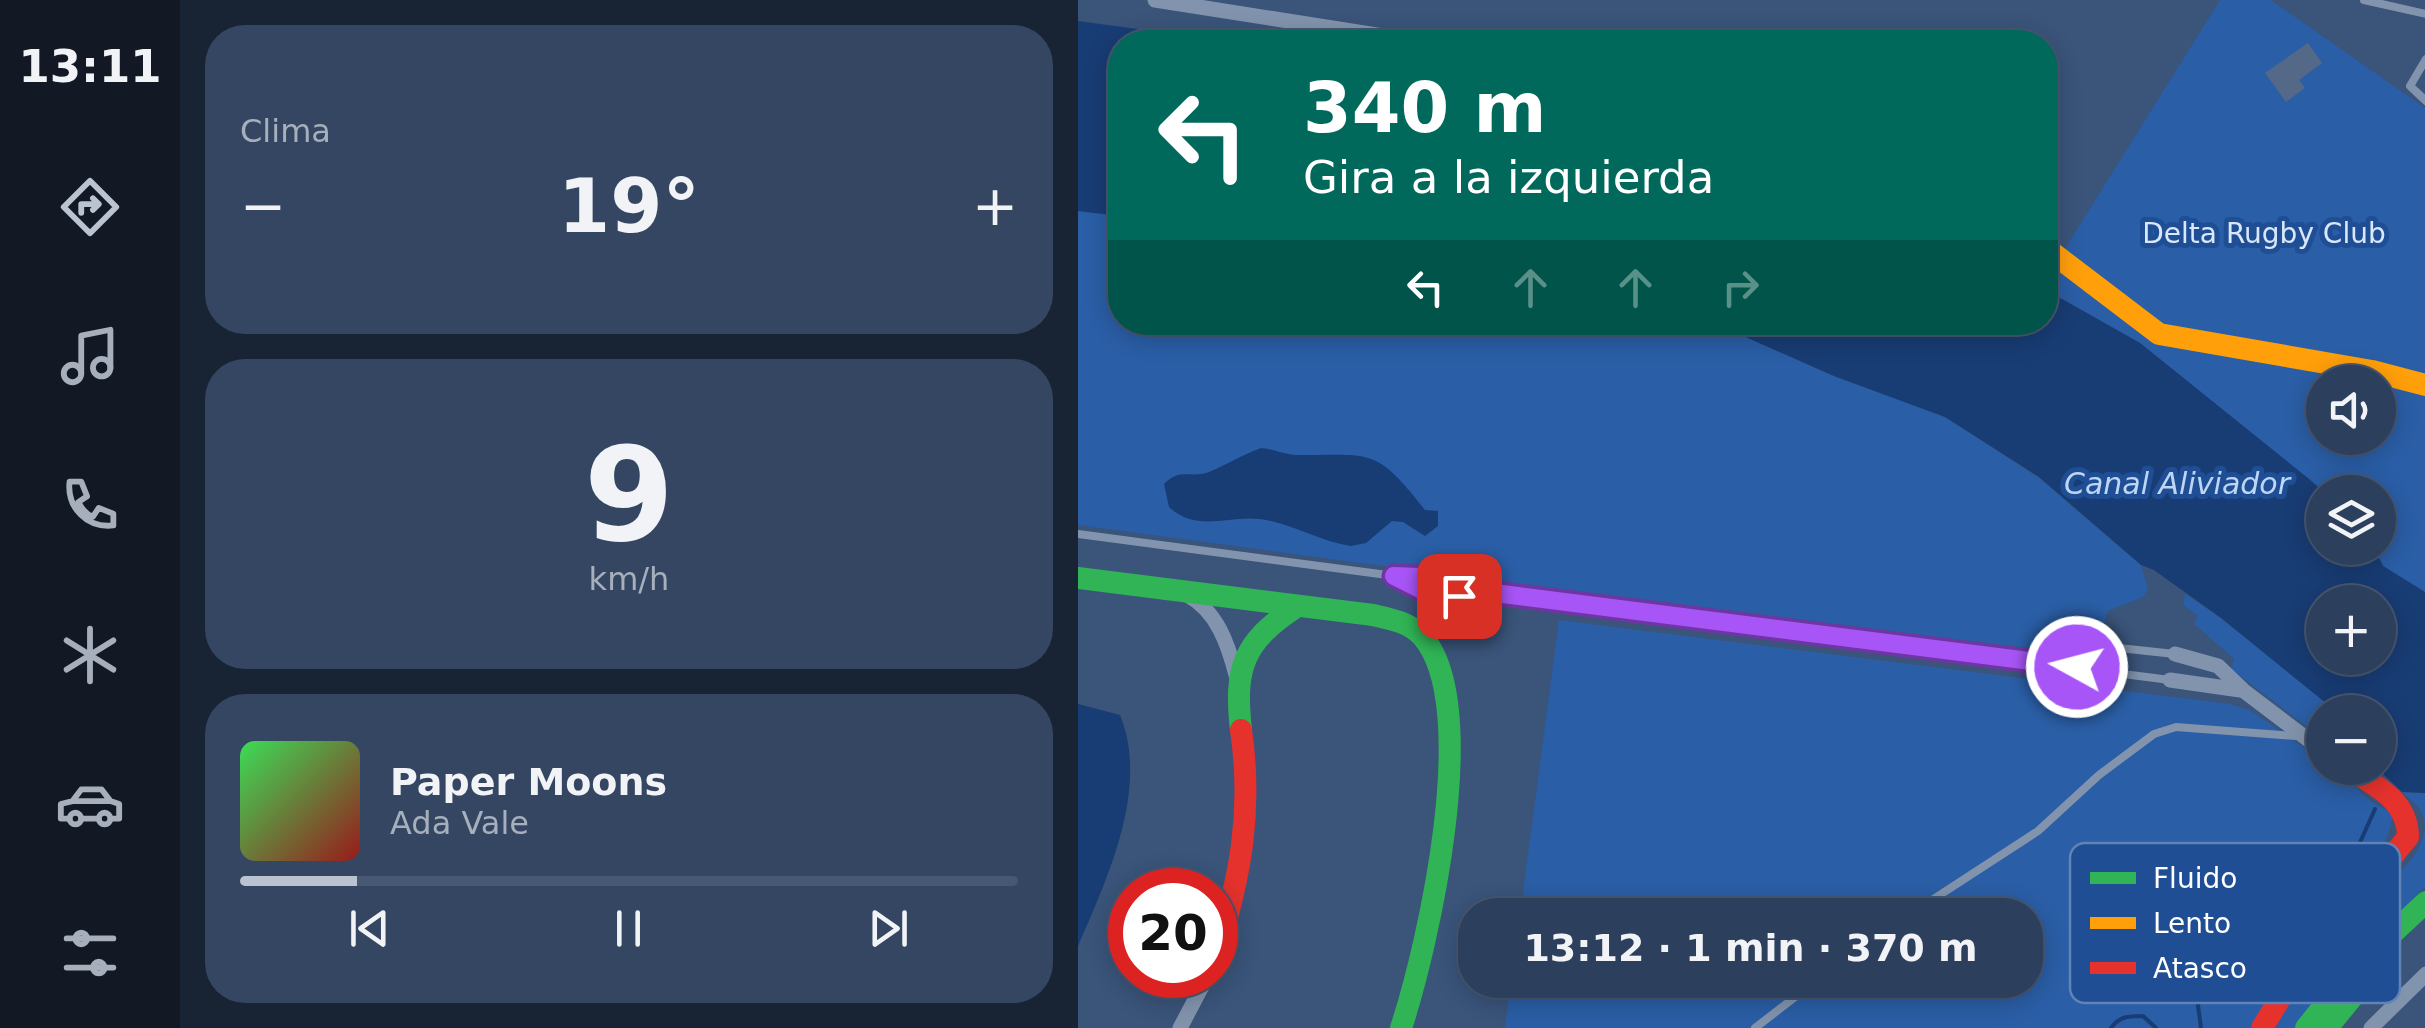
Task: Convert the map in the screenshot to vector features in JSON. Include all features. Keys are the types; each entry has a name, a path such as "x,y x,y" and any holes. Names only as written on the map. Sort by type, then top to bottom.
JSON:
{"street":[{"path":"1155,0 1345,30"},
{"path":"2058,257 2158,334 2372,371 2426,385"},
{"path":"1078,578 1373,615 1411,626 1423,637 1442,672 1447,694 1444,854 1430,936 1401,1028"},
{"path":"1179,591 1212,617 1229,648 1237,679 1246,745 1246,830 1237,868"},
{"path":"1237,679 1256,640 1276,619 1296,607"},
{"path":"2244,691 2177,681 2180,655 2218,666 2306,739"},
{"path":"2372,785 2400,804 2409,818 2408,837 2400,847"},
{"path":"2400,926 2426,902"},
{"path":"2400,945 2426,921"},
{"path":"2400,1000 2426,974"},
{"path":"1180,1028 1196,998"},
{"path":"2262,1028 2277,1003"},
{"path":"2306,1028 2326,1003"},
{"path":"2327,1028 2347,1003"},
{"path":"2371,1028 2396,1003"}],"lane":[{"path":"2364,0 2426,14"},
{"path":"2426,59 2410,86 2426,101"},
{"path":"1078,534 1394,576 1443,578 1487,592 2177,681"},
{"path":"1394,576 1438,595 1487,592"},
{"path":"2077,667 2119,648 2180,655"},
{"path":"1936,898 2026,840 2099,775 2154,734 2176,728 2301,736"},
{"path":"1756,1028 1794,998"}],"green space":[{"name":"Delta Rugby Club","path":"2220,0 2271,0 2425,108 2425,592 2382,565 2396,565 2396,475 2306,477 2140,343 2058,297 2058,260"},
{"path":"1078,211 1108,215 1108,335 1741,335 1834,376 1945,417 2039,478 2141,565 2148,589 2143,597 2108,611 2098,641 2070,658 1499,582 1438,568 1398,568 1078,525"},
{"path":"2185,594 2316,695 2306,695 2306,726 2231,669 2234,659 2194,624 2198,616 2183,605"},
{"path":"1559,620 2230,704 2250,710 2306,749 2306,785 2354,785 2392,813 2384,843 2070,843 2070,1003 2274,1003 2255,1028 1505,1028 1509,998 2043,998 2043,898 1522,898"},
{"path":"2402,792 2425,793 2425,823 2421,812"},
{"path":"2425,829 2425,887 2400,911 2400,872 2422,842"},
{"path":"2287,1003 2314,1003 2296,1028 2271,1028"}],"water":[{"path":"1078,21 1144,30 1108,30 1108,215 1078,211"},
{"name":"Canal Aliviador","path":"2058,297 2140,343 2306,477 2306,565 2382,565 2425,592 2425,793 2402,792 2395,785 2396,695 2316,695 2221,618 2154,570 2141,565 2039,477 1945,417 1834,376 1741,335 2058,335"},
{"path":"1261,448 1294,455 1371,459 1395,475 1425,510 1438,511 1438,526 1425,536 1403,522 1392,521 1366,543 1351,546 1272,521 1202,521 1180,515 1169,507 1164,484 1170,479 1209,472"},
{"path":"1078,704 1120,715 1128,743 1130,772 1121,833 1078,946"}],"building":[{"path":"2308,43 2322,63 2299,80 2305,88 2286,102 2265,73"}],"waterway":[{"path":"2360,843 2375,809"},
{"path":"2198,1003 2201,1028"},
{"path":"2111,1028 2121,1019 2143,1016 2156,1028"}],"traffic: fast":[{"path":"1078,578 1373,615 1406,624 1422,636 1440,669 1448,715 1449,769 1436,886 1401,1028"},
{"path":"1241,730 1239,690 1246,658 1264,632 1296,607"},
{"path":"2400,926 2426,902"},
{"path":"2306,1028 2326,1003"},
{"path":"2327,1028 2347,1003"}],"traffic: slow":[{"path":"2058,257 2159,334 2372,371 2426,385"}],"traffic: jam":[{"path":"1238,868 1246,789 1241,730"},
{"path":"2374,785 2396,803 2407,824 2408,837 2400,847"},
{"path":"2262,1028 2277,1003"}],"route":[{"path":"1459,596 1426,592 1394,576 1443,578 1487,592 2077,667"}]}
